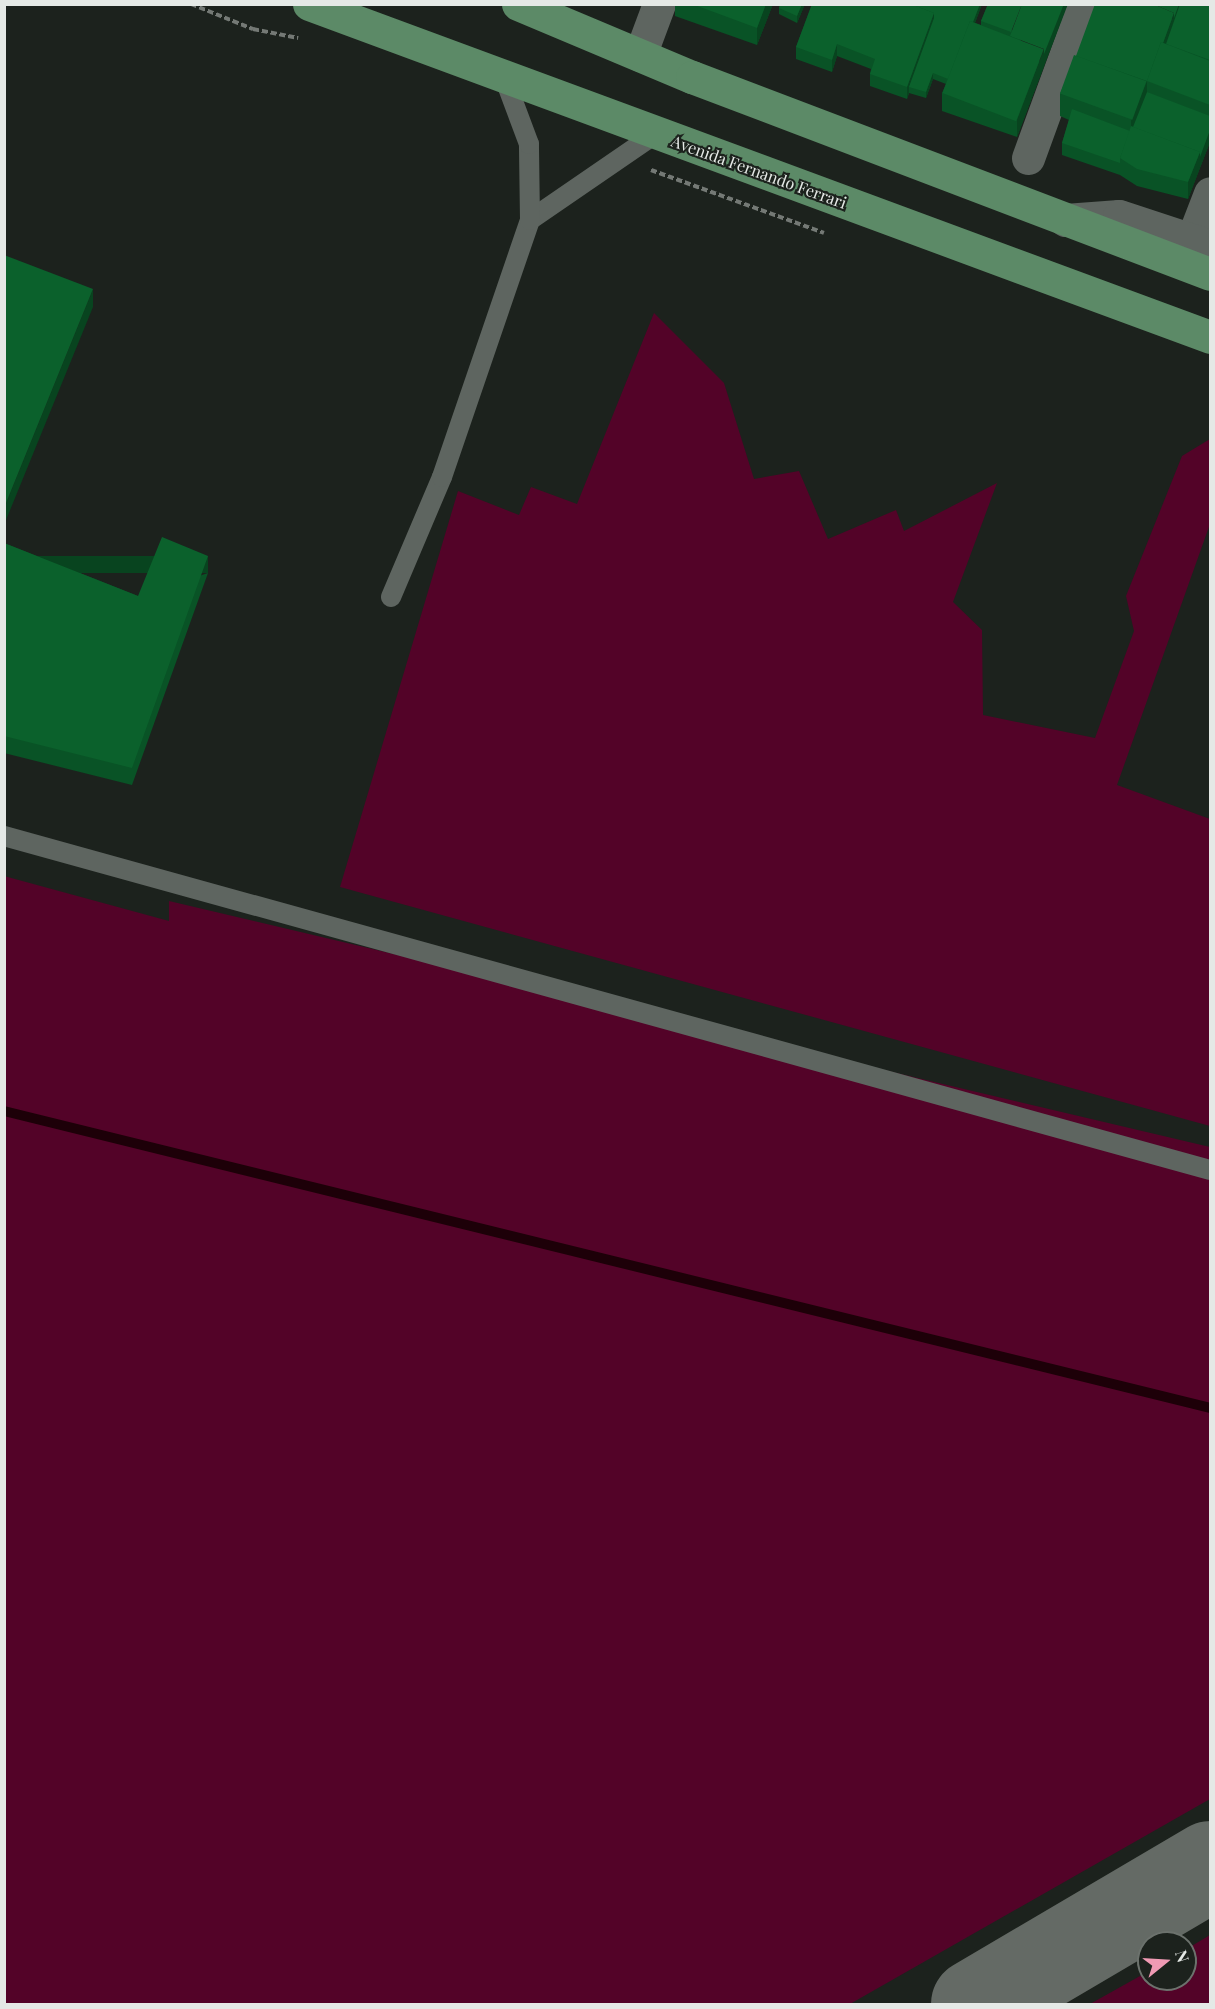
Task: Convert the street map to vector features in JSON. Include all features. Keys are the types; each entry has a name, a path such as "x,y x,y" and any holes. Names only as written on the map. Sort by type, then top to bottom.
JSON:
{"main road":[{"name":"Avenida Fernando Ferrari","path":"309,4 655,134 1210,337"},
{"path":"518,4 640,55 1210,274"}],"street":[{"path":"640,55 659,4"},
{"path":"1028,158 1084,4"},
{"path":"1065,220 1119,216 1201,243 1210,193"}],"lane":[{"path":"391,597 442,477 530,220 529,144 504,77"},
{"path":"530,220 655,134"},
{"path":"4,836 1210,1170"}],"shaded area":[{"path":"654,313 724,383 754,479 799,471 828,539 896,510 904,531 997,483 953,602 982,630 983,715 1095,738 1134,631 1126,596 1182,456 1210,439 1210,524 1117,785 1210,819 1210,1126 340,887 458,491 519,515 531,487 577,504"},
{"path":"4,876 169,921 169,901 1210,1147 1210,1799 850,2004 5,2004"},
{"path":"1210,1935 1210,2004 1090,2004 1137,1978 1137,1991 1197,1991 1197,1943"}],"building":[{"path":"692,4 766,4 757,28"},
{"path":"780,4 802,4 797,16 779,8"},
{"path":"812,4 911,4 934,13 907,87 870,74 875,59 837,44 832,60 796,47"},
{"path":"911,4 980,4 973,22 970,21 948,79 933,73 926,92 909,87 934,13"},
{"path":"988,4 1022,4 1011,32 981,21"},
{"path":"1022,4 1064,4 1044,54 1044,49 1010,36"},
{"path":"1095,4 1153,4 1174,13 1147,81 1076,56"},
{"path":"1153,4 1179,4 1174,18 1174,13"},
{"path":"1180,4 1210,4 1210,60 1166,44"},
{"path":"970,21 1044,49 1016,121 942,93"},
{"path":"1161,42 1210,61 1210,105 1147,81"},
{"path":"1074,55 1146,81 1132,120 1060,94"},
{"path":"1147,92 1210,116 1210,130 1200,157 1200,152 1133,127"},
{"path":"1072,109 1130,131 1120,163 1062,143"},
{"path":"1131,126 1200,152 1188,182 1137,169 1120,158"},
{"path":"4,255 93,289 4,508"},
{"path":"162,537 208,556 132,768 4,736 4,543 138,596"}],"waterway":[{"path":"4,1111 1210,1408"}],"taxiway":[{"path":"976,2004 1210,1866"}]}
